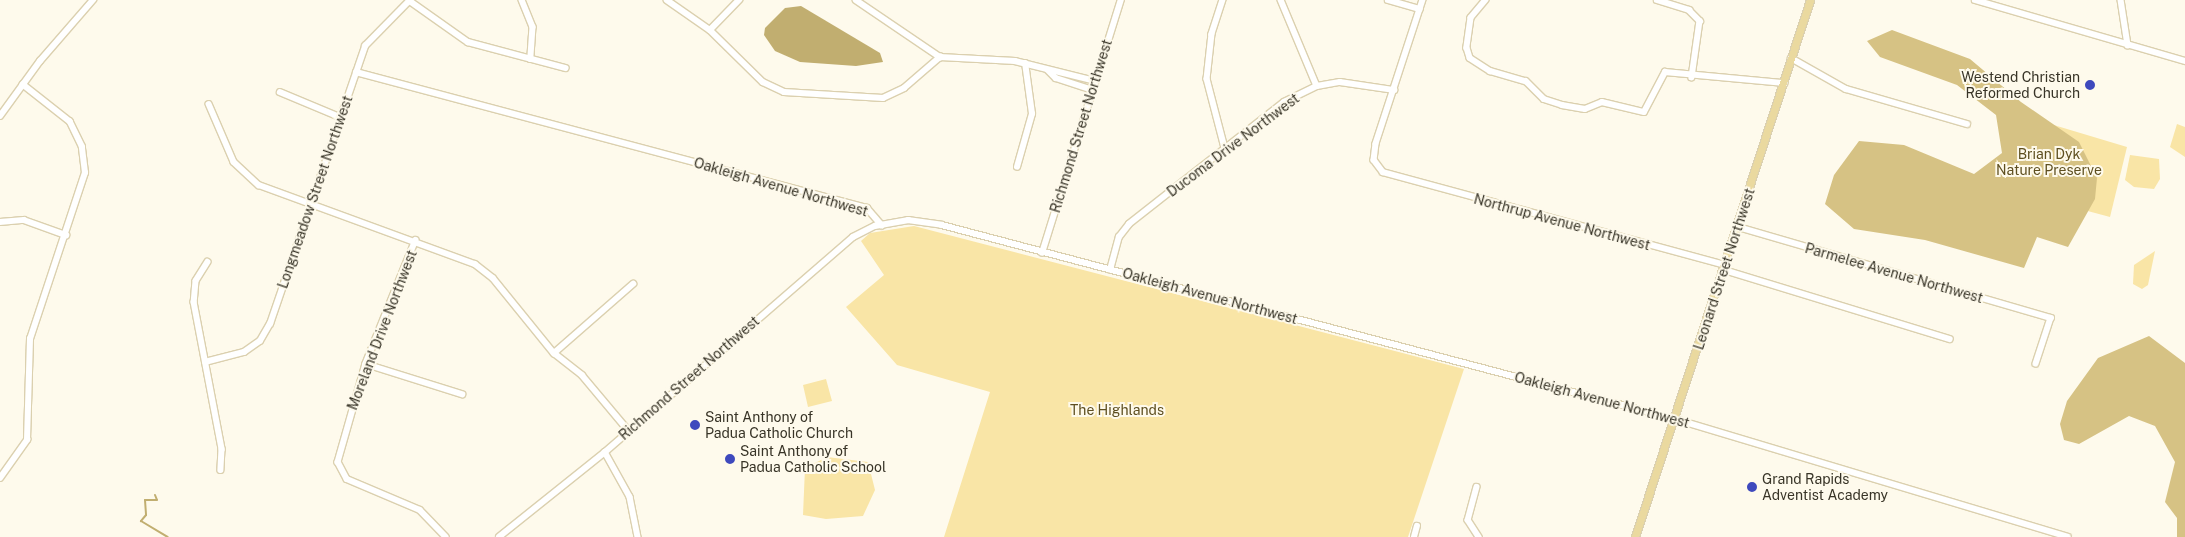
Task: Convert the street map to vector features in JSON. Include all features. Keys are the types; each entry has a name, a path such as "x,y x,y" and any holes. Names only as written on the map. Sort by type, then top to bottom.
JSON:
{"main road":[{"name":"Leonard Street Northwest","path":"1635,537 1738,227 1784,83 1808,0"}],"street":[{"path":"0,116 23,85 94,0"},
{"path":"410,0 468,42 566,68"},
{"name":"Longmeadow Street Northwest","path":"205,362 237,356 260,341 270,324 340,117 369,40 410,0"},
{"path":"522,0 532,24 531,59"},
{"path":"667,0 710,30 763,82 798,94 883,98 904,88 940,57"},
{"path":"710,30 739,0"},
{"path":"856,0 940,57 1025,64 1095,81"},
{"name":"Richmond Street Northwest","path":"1042,253 1121,0"},
{"path":"1223,0 1212,34 1207,72 1211,105 1225,148"},
{"path":"1281,0 1317,86"},
{"path":"1388,0 1420,9"},
{"path":"1394,90 1423,0"},
{"path":"1486,0 1471,18 1467,48 1470,58 1490,71 1526,81 1544,99 1585,109 1602,102 1644,112 1660,75 1754,77 1784,83"},
{"path":"1657,0 1689,10 1700,21 1692,77"},
{"path":"1975,0 2185,61"},
{"path":"2121,0 2128,46"},
{"path":"1791,58 1846,89 1967,124"},
{"path":"1017,167 1032,114 1025,64"},
{"path":"1048,70 1056,78 1092,90"},
{"name":"Oakleigh Avenue Northwest","path":"356,72 867,208 882,225 922,221 1675,420 2068,537"},
{"name":"Ducoma Drive Northwest","path":"1110,270 1119,236 1129,224 1284,102 1317,86 1359,82 1394,90"},
{"path":"0,478 27,440 30,339 82,190 83,151 63,114 23,85"},
{"name":"Northrup Avenue Northwest","path":"1394,90 1374,154 1383,172 1398,178 1724,267 1950,338"},
{"path":"280,92 340,117"},
{"path":"209,104 221,139 246,175 270,190 458,254 493,278 554,353 582,374 630,431"},
{"path":"0,222 24,220 66,235"},
{"name":"Richmond Street Northwest","path":"499,537 630,431 838,248 865,230 882,225"},
{"name":"Parmelee Avenue Northwest","path":"1738,227 2051,318 2036,364"},
{"name":"Moreland Drive Northwest","path":"416,240 366,364 339,449 341,472 359,487 420,510 446,537"},
{"path":"208,262 199,273 194,297 222,449 221,470"},
{"path":"554,353 633,284"},
{"path":"366,364 462,394"},
{"path":"605,452 630,496 638,537"},
{"path":"1477,487 1468,520 1478,537"},
{"path":"1414,537 1417,526"}],"green space":[{"path":"1892,30 1970,59 2021,102 2079,142 2097,178 2095,199 2068,247 2037,237 2024,268 1925,240 1854,229 1825,204 1834,175 1859,141 1904,145 1974,174 2002,153 1996,115 1957,85 1880,57 1867,41"},
{"name":"Brian Dyk Nature Preserve","path":"2020,115 2127,147 2110,217 1999,187"},
{"path":"2177,124 2185,127 2185,157 2170,147"},
{"path":"2130,155 2159,159 2160,179 2154,189 2134,187 2125,180"},
{"name":"The Highlands","path":"914,226 1464,369 1408,537 944,537 990,392 897,365 846,307 884,275 861,241 870,233"},
{"path":"2155,251 2148,285 2142,289 2133,284 2134,265"},
{"path":"2149,336 2185,363 2185,537 2177,537 2177,518 2165,502 2175,462 2155,426 2129,416 2079,444 2064,440 2060,424 2067,401 2098,358"},
{"path":"826,379 832,401 808,407 803,385"},
{"path":"827,457 868,462 875,490 863,516 826,519 803,515 805,468"}],"shaded area":[{"path":"801,6 880,53 883,62 856,66 800,62 775,51 764,35 765,28 785,8"}],"waterway":[{"path":"155,495 157,500 145,500 146,515 141,521 168,537"}],"place":[{"name":"Westend Christian Reformed Church","path":"2090,85"},
{"name":"Saint Anthony of Padua Catholic Church","path":"695,425"},
{"name":"Saint Anthony of Padua Catholic School","path":"730,459"},
{"name":"Grand Rapids Adventist Academy","path":"1752,487"}]}
